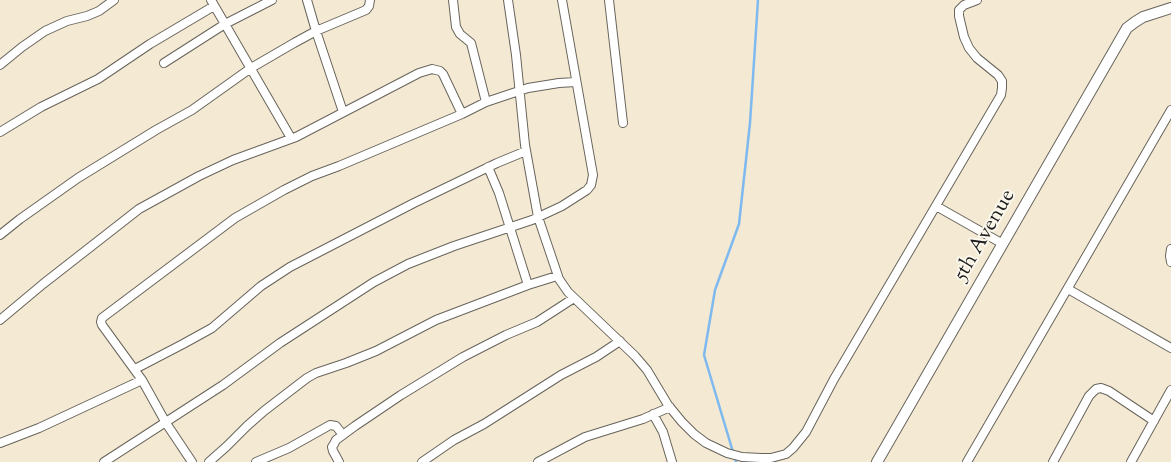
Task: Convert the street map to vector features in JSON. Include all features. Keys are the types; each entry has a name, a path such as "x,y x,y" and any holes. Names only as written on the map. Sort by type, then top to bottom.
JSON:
{"street":[{"path":"0,65 45,31 67,21 100,11 114,0"},
{"path":"164,63 225,24 272,0"},
{"path":"307,0 343,112"},
{"path":"0,235 68,184 126,147 192,110 251,68 316,31 366,10 370,0"},
{"path":"453,0 456,27 460,34 471,44 486,102"},
{"path":"508,0 526,151 538,217 557,276 568,292 635,356 670,407 694,434 706,443 727,453 742,457 761,458 771,458 786,454 806,432 831,385 1001,95 1002,81 998,75 977,58 969,48 964,37 959,10 964,5 977,0"},
{"path":"104,462 223,385 280,343 374,282 408,264 538,217 562,206 587,190 593,180 593,174 562,0"},
{"path":"609,0 623,123"},
{"path":"0,132 41,107 98,79 212,3 291,138"},
{"name":"5th Avenue","path":"877,462 1127,28 1143,17 1171,8"},
{"path":"0,320 35,290 139,209 219,166 291,138 419,73 432,69 440,71 462,114"},
{"path":"192,462 166,423 135,369 102,325 101,320 106,314 235,218 312,176 462,114 486,102 520,90 548,84 576,82"},
{"path":"967,462 1171,110"},
{"path":"135,369 212,328 261,286 290,267 414,203 526,151"},
{"path":"488,167 499,193 528,285"},
{"path":"936,206 1003,244"},
{"path":"1171,249 1171,262"},
{"path":"209,462 264,411 316,373 376,350 431,322 557,276"},
{"path":"1068,289 1171,348"},
{"path":"339,462 332,447 336,440 343,435 463,357 506,335 537,322 574,298"},
{"path":"422,462 454,440 484,424 561,375 596,357 620,341"},
{"path":"0,443 39,428 142,380"},
{"path":"1053,462 1089,396 1096,389 1101,388 1108,391 1154,422"},
{"path":"1131,462 1171,390"},
{"path":"538,462 585,437 625,425 670,407"},
{"path":"654,414 663,432 670,462"},
{"path":"259,462 330,426 336,426 343,435"}],"waterway":[{"path":"736,462 704,355 715,290 739,224 750,123 758,0"}]}
